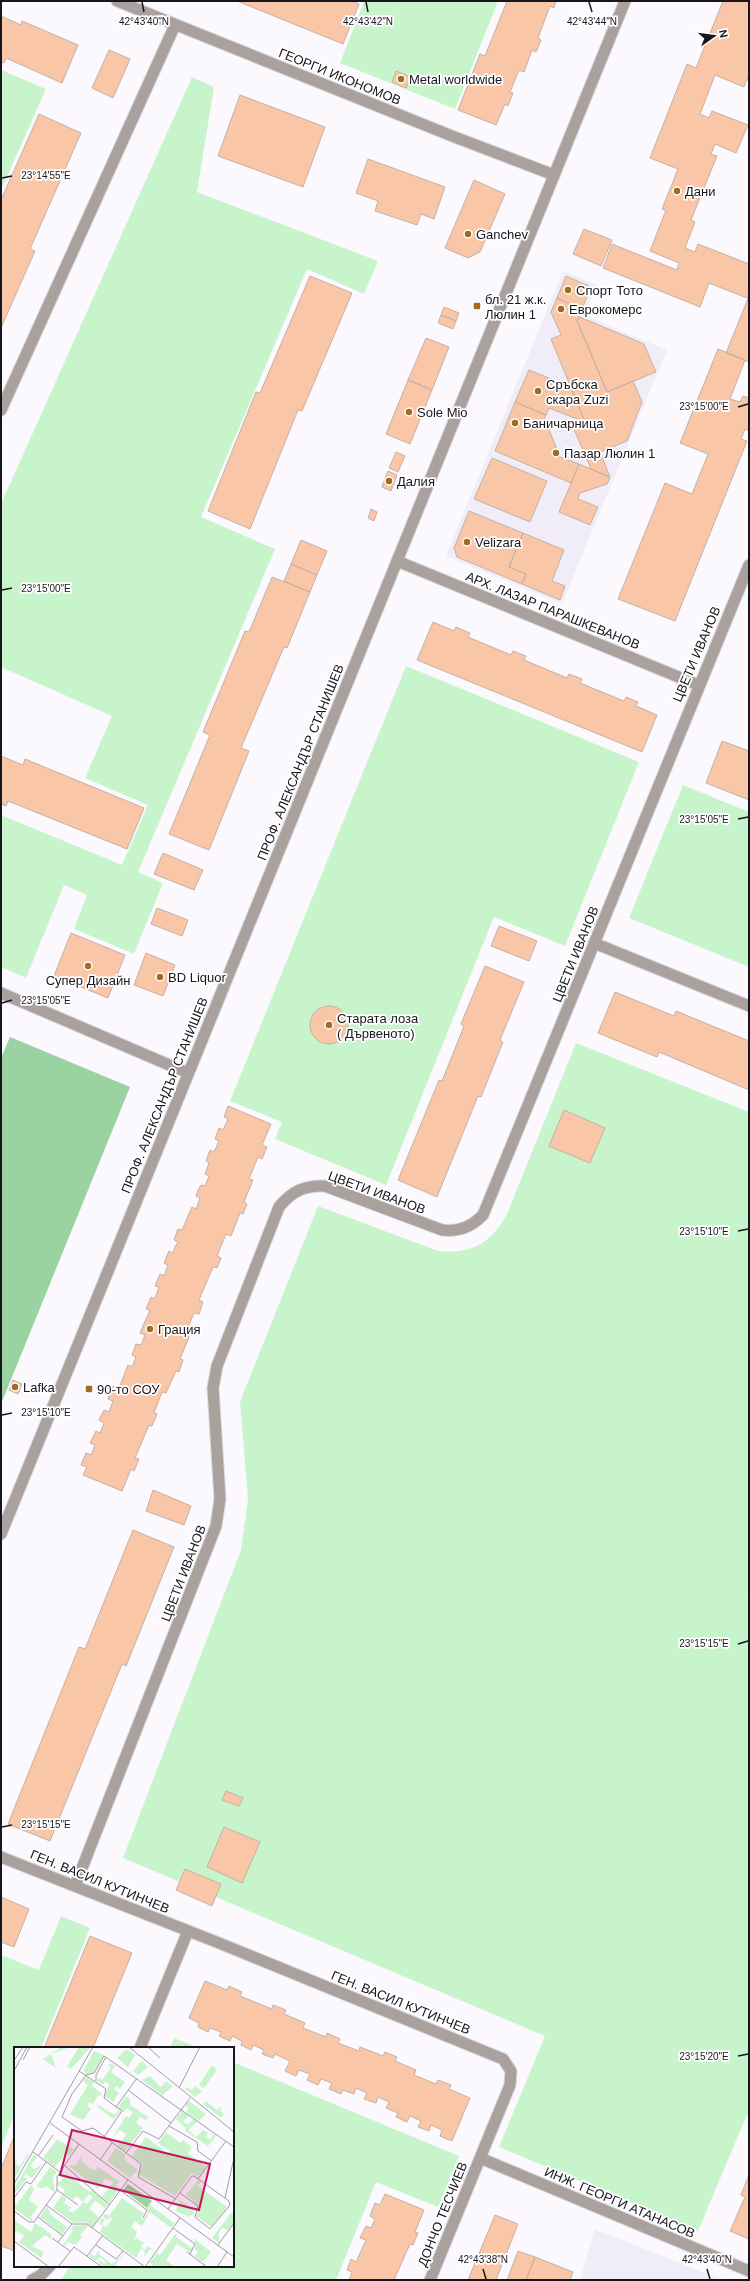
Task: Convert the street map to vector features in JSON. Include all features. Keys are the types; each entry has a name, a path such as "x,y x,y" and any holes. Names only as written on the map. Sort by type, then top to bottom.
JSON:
{"street":[{"name":"ГЕОРГИ ИКОНОМОВ","path":"117,1 452,136 554,175"},
{"name":"ПРОФ. АЛЕКСАНДЪР СТАНИШЕВ","path":"1,1534 625,1"},
{"path":"1,410 175,24"},
{"name":"АРХ. ЛАЗАР ПАРАШКЕВАНОВ","path":"397,561 698,685"},
{"name":"ЦВЕТИ ИВАНОВ","path":"75,1886 216,1526 220,1499 213,1388 217,1366 279,1207 288,1196 299,1189 312,1186 325,1186 442,1230 453,1231 475,1223 483,1215 698,685 749,565"},
{"path":"594,943 749,1006"},
{"path":"1,993 188,1073"},
{"name":"ГЕН. ВАСИЛ КУТИНЧЕВ","path":"1,1857 503,2059 511,2071 512,2078 480,2158"},
{"path":"140,2047 188,1931"},
{"name":"ИНЖ. ГЕОРГИ АТАНАСОВ","path":"480,2158 749,2271"},
{"name":"ДОНЧО ТЕСЧИЕВ","path":"430,2280 480,2158"},
{"path":"32,2280 41,2275 49,2267"}],"shaded area":[{"name":"Пазар Люлин 1","path":"563,271 597,285 584,315 667,350 562,604 446,556"},
{"path":"595,2229 723,2280 580,2280"}],"green space":[{"path":"363,1 498,1 455,109 340,63 364,2"},
{"path":"1,70 46,89 1,190"},
{"path":"192,77 214,87 197,192 378,261 364,294 307,269 201,517 275,549 138,872 163,883 134,954 74,929 87,895 64,885 26,978 1,967 1,815 122,865 148,805 85,778 112,716 1,667 1,504"},
{"path":"406,666 639,762 565,946 494,917 386,1185 275,1139 282,1122 230,1101"},
{"path":"683,785 749,812 749,967 629,918"},
{"path":"10,1037 130,1087 1,1404 1,1058"},
{"path":"576,1043 749,1112 749,1589 747,1595 749,1596 749,2110 698,2231 499,2147 545,2036 123,1858 241,1550 248,1499 240,1402 318,1206 438,1251 450,1252 470,1249 487,1240 501,1224 507,1214"},
{"path":"61,1916 90,1928 41,2047 14,2047 14,2116 1,2148 1,1955 39,1970"},
{"path":"174,2038 196,2047 170,2047"},
{"path":"234,2062 459,2156 438,2207 376,2182 336,2280 61,2280 69,2267 234,2267"}],"building":[{"path":"237,1 352,1 359,4 343,44"},
{"path":"507,1 556,1 554,8 550,6 538,38 541,40 536,52 532,50 524,72 519,70 510,92 513,93 508,106 505,104 496,125 458,110 480,54 485,56"},
{"path":"723,1 749,1 749,75 744,87 715,75 700,114 709,118 712,111 748,125 736,153 715,144 711,154 717,156 691,220 695,222 685,248 695,252 698,244 749,264 749,294 747,298 709,283 700,307 603,268 612,244 677,270 679,263 650,251 666,210 662,209 678,169 650,158 687,64 696,68"},
{"path":"1,16 21,25 22,21 78,45 62,83 6,58 4,63 1,62"},
{"path":"109,50 130,59 113,98 92,88"},
{"path":"396,71 411,77 406,88 392,82"},
{"path":"240,95 325,127 303,187 218,156"},
{"path":"39,114 81,133 30,249 35,251 1,328 1,200"},
{"path":"368,159 445,187 434,219 421,214 417,225 375,211 378,201 356,193"},
{"path":"474,180 505,194 480,252 468,258 445,248"},
{"path":"584,229 612,240 601,266 573,254"},
{"path":"310,276 352,293 302,411 298,410 250,529 208,511 256,392 260,393"},
{"path":"566,276 591,287 582,309 557,298"},
{"path":"749,296 749,362 726,353"},
{"path":"557,298 582,309 577,321 607,392 633,381 642,402 627,441 600,452 610,477 591,469 573,427 585,422 551,339 561,335 551,312"},
{"path":"444,307 459,313 456,321 441,315"},
{"path":"441,315 456,321 453,329 438,323"},
{"path":"580,317 644,344 656,372 607,392 577,321"},
{"path":"426,338 449,347 432,390 408,380"},
{"path":"718,349 745,360 730,399 740,402 743,396 749,398 749,431 745,429 741,439 747,441 675,621 618,599 665,483 692,494 708,454 680,443"},
{"path":"529,370 571,387 585,422 549,408 546,415 515,402"},
{"path":"408,380 432,390 410,444 386,434"},
{"path":"515,402 546,415 542,425 548,427 560,457 579,464 571,483 495,451"},
{"path":"396,452 405,456 398,472 389,468"},
{"path":"492,458 547,481 530,522 474,499"},
{"path":"579,464 610,477 607,484 580,493 578,499 598,507 590,525 559,512"},
{"name":"Далия","path":"388,471 397,475 391,491 382,487"},
{"path":"371,509 377,512 374,521 368,518"},
{"path":"469,511 523,533 509,567 526,574 522,584 457,557 454,548"},
{"path":"523,533 564,550 552,581 565,586 560,600 522,584 526,574 509,567"},
{"path":"301,540 327,551 317,575 291,564"},
{"path":"291,564 317,575 310,592 284,581"},
{"path":"272,577 310,592 287,648 284,647 241,748 249,751 209,850 169,834 210,735 203,732 245,631 249,632"},
{"path":"433,622 454,631 456,627 470,633 468,637 511,655 513,651 526,656 524,660 567,678 569,674 582,679 580,683 624,701 626,697 638,702 636,706 657,715 642,752 417,660"},
{"path":"722,741 749,751 749,800 706,783"},
{"path":"1,756 23,765 25,759 144,808 127,849 8,801 6,806 1,804"},
{"path":"163,853 203,870 194,890 154,874"},
{"path":"157,908 188,920 182,936 151,924"},
{"path":"499,926 537,941 529,961 491,946"},
{"path":"71,933 125,955 108,998 54,976"},
{"path":"146,953 175,965 163,996 134,985"},
{"path":"485,966 524,982 500,1040 503,1042 481,1097 478,1096 437,1197 398,1180 439,1080 442,1081 464,1026 461,1024"},
{"path":"615,992 674,1016 676,1011 749,1041 749,1090 659,1052 657,1057 598,1033"},
{"name":"Старата лоза ( Дървеното)","path":"325,1006 333,1006 343,1011 347,1018 347,1032 343,1039 333,1044 325,1044 315,1039 313,1036 310,1029 310,1021 315,1011 318,1009"},
{"path":"228,1106 271,1124 262,1145 267,1147 262,1159 258,1157 249,1179 253,1180 244,1202 247,1204 243,1214 240,1213 231,1236 226,1234 217,1256 221,1258 217,1268 213,1267 199,1300 203,1302 199,1314 194,1313 185,1335 189,1337 180,1359 183,1360 179,1372 176,1371 166,1393 162,1392 154,1413 157,1414 152,1426 149,1425 135,1458 139,1459 134,1471 131,1469 122,1491 83,1475 87,1467 81,1465 86,1453 91,1455 95,1445 90,1443 96,1431 100,1433 104,1423 99,1420 104,1410 109,1412 113,1401 108,1399 113,1386 119,1388 128,1365 132,1367 136,1357 132,1355 136,1344 141,1345 145,1335 140,1333 150,1310 146,1309 151,1297 154,1299 157,1293 159,1287 155,1286 160,1274 164,1276 168,1265 164,1263 169,1251 173,1253 178,1242 174,1240 178,1229 182,1230 192,1207 196,1209 200,1198 196,1196 198,1190 201,1185 205,1186 209,1176 205,1174 209,1163 206,1161 210,1150 214,1152 219,1141 215,1139 219,1128 223,1130 228,1119 224,1117"},
{"path":"564,1110 605,1128 590,1163 549,1146"},
{"name":"Lafka","path":"13,1380 22,1384 18,1394 9,1390"},
{"path":"153,1490 191,1506 184,1525 146,1511"},
{"path":"133,1530 174,1547 126,1666 122,1664 50,1841 8,1824 79,1647 85,1649"},
{"path":"226,1791 243,1798 239,1806 222,1800"},
{"path":"224,1827 260,1842 242,1883 207,1867"},
{"path":"185,1869 221,1884 212,1906 176,1890"},
{"path":"1,1897 29,1909 14,1947 1,1942"},
{"path":"90,1936 132,1953 93,2047 44,2047"},
{"path":"205,1981 227,1990 229,1986 242,1992 240,1996 272,2009 273,2005 286,2010 284,2014 305,2023 303,2028 326,2037 327,2033 340,2039 338,2043 359,2051 360,2047 383,2056 385,2052 397,2057 395,2061 416,2070 414,2075 436,2084 438,2080 451,2085 449,2089 470,2098 452,2141 440,2136 442,2130 431,2125 429,2131 418,2127 421,2121 410,2116 407,2122 396,2117 398,2113 386,2108 389,2102 378,2097 376,2103 364,2099 367,2093 356,2088 354,2094 343,2090 341,2094 329,2089 332,2083 321,2079 318,2085 307,2080 310,2074 299,2070 296,2076 285,2071 290,2061 275,2054 273,2058 262,2054 264,2050 253,2045 251,2050 241,2045 242,2041 232,2036 230,2041 219,2036 221,2032 210,2028 208,2032 198,2027 199,2023 189,2018"},
{"path":"14,2136 14,2251 1,2246 1,2169"},
{"path":"749,2175 749,2239 730,2231 745,2197 741,2195"},
{"path":"385,2194 424,2210 415,2232 418,2233 413,2245 410,2244 394,2280 349,2280 352,2272 347,2270 351,2259 356,2262 366,2240 360,2238 366,2226 371,2228 375,2219 370,2216 375,2203 380,2205"},
{"path":"495,2215 518,2224 496,2280 468,2280"},
{"path":"518,2251 535,2257 526,2280 507,2280"},
{"path":"535,2257 573,2272 570,2280 526,2280"}],"place":[{"name":"Metal worldwide","path":"401,79"},
{"name":"Дани","path":"677,191"},
{"name":"Ganchev","path":"468,234"},
{"name":"Спорт Тото","path":"568,290"},
{"name":"бл. 21 ж.к. Люлин 1","path":"477,306"},
{"name":"Еврокомерс","path":"561,309"},
{"name":"Сръбска скара Zuzi","path":"538,391"},
{"name":"Sole Mio","path":"409,412"},
{"name":"Баничарница","path":"515,423"},
{"name":"Пазар Люлин 1","path":"556,453"},
{"name":"Далия","path":"389,481"},
{"name":"Velizara","path":"467,542"},
{"name":"Супер Дизайн","path":"88,966"},
{"name":"BD Liquor","path":"160,977"},
{"name":"Старата лоза ( Дървеното)","path":"329,1025"},
{"name":"Грация","path":"150,1329"},
{"name":"Lafka","path":"15,1387"},
{"name":"90-то СОУ","path":"89,1389"}]}
